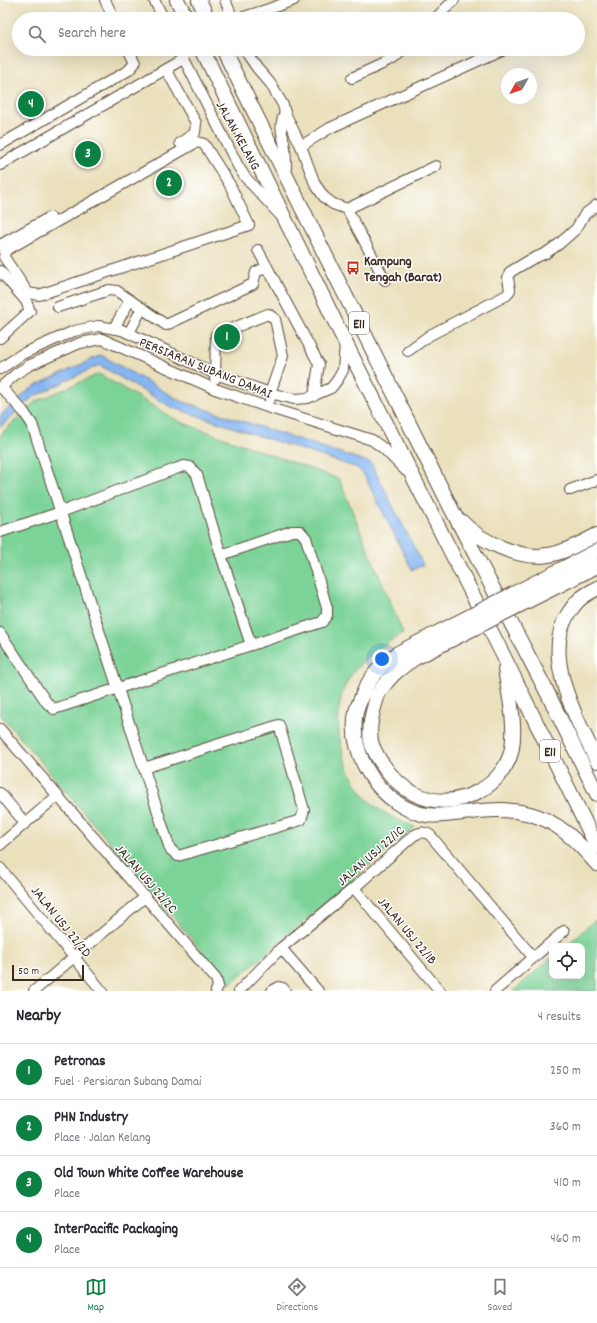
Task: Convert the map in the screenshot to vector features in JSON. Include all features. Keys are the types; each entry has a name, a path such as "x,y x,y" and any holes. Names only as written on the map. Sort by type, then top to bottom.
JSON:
{"highway":[{"path":"177,0 183,12"},
{"path":"199,0 205,12"},
{"name":"E11","path":"205,56 345,342 503,655 597,847"},
{"name":"E11","path":"227,56 286,173 452,510 547,692 597,794"},
{"path":"452,510 467,527 481,537 513,551 532,555 548,556 597,535"},
{"path":"503,655 513,722 510,756 501,774 487,787 472,796 456,800 439,801 421,797 403,788 390,776 372,744 370,728 373,710 372,691 375,673 385,662 398,653 597,552"},
{"path":"597,566 415,658 397,669 386,681 372,691 356,712 355,733 359,752 367,771 377,786 390,799 411,811 427,815 443,816 492,810 511,810 530,814 549,820 565,832 597,864"},
{"path":"597,588 583,597 572,609 562,623 558,640 558,659 565,688 597,761"},
{"path":"547,692 585,736"}],"street":[{"path":"105,0 111,12"},
{"path":"154,0 160,12"},
{"path":"224,0 229,12"},
{"path":"259,12 294,0"},
{"path":"442,12 454,0"},
{"path":"0,145 129,70 134,63 131,56"},
{"name":"JALAN KELANG","path":"182,56 229,149 245,177 289,225"},
{"path":"249,56 270,83 283,105 285,113 302,146 316,184 324,197 333,204 347,209 385,280"},
{"path":"352,78 393,59 396,56"},
{"path":"302,146 330,128 489,56"},
{"path":"0,165 184,59"},
{"path":"0,245 195,133 196,123 166,68"},
{"path":"285,113 281,121 281,128 286,150 286,173"},
{"path":"197,142 204,144 230,185 249,225 39,295 28,293 4,257 5,251 192,143 197,142"},
{"path":"347,209 436,166"},
{"path":"230,185 245,177"},
{"path":"408,351 430,335 507,295 510,290 508,278 510,272 530,260 546,253 559,244 576,229 585,214 597,205"},
{"path":"258,250 319,364 314,396"},
{"path":"58,307 110,290 117,291 166,325 253,284 256,272 267,266"},
{"path":"0,271 26,301 30,310 0,338"},
{"path":"114,328 130,300"},
{"path":"129,333 142,308"},
{"path":"215,389 216,335 268,314 275,319 283,356 270,393 270,408"},
{"name":"PERSIARAN SUBANG DAMAI","path":"0,369 22,354 74,331 98,326 114,328 129,333 216,374 270,393 294,399 314,396 331,388 343,370 345,342"},
{"name":"PERSIARAN SUBANG DAMAI","path":"1,387 17,373 30,366 80,343 102,339 215,389 372,440 383,448 404,468 417,485"},
{"path":"1,387 23,411 32,424 170,849 178,856 301,820 304,810 279,725 144,768"},
{"path":"0,532 61,512 178,468 184,466 190,467 197,475 221,555 251,645"},
{"path":"570,490 597,480"},
{"path":"0,634 47,703 54,709 324,620 327,615 328,608 306,538 300,531 292,531 221,555"},
{"name":"JALAN USJ 22/2C","path":"0,729 216,979 218,986 216,991"},
{"path":"0,793 25,823"},
{"path":"0,845 57,796"},
{"name":"JALAN USJ 22/1C","path":"239,991 281,948 354,888 413,836 422,832 426,832 430,835 533,957"},
{"name":"JALAN USJ 22/2D","path":"2,874 102,991"},
{"name":"JALAN USJ 22/1B","path":"354,888 440,991"},
{"path":"34,991 145,897"},
{"path":"495,991 564,931"},
{"path":"281,948 318,991"},
{"path":"272,991 279,987 286,991"}],"green space":[{"path":"99,374 180,422 339,479 403,633 362,662 351,675 343,690 339,707 339,725 341,744 346,762 353,779 363,794 384,813 415,827 230,984 0,714 0,435 35,402"},
{"path":"595,920 597,924 597,991 513,991 549,961 549,979 585,979 585,943 569,943"}],"water":[{"path":"101,355 181,401 371,463 423,565 412,570 364,475 357,468 171,407 99,365 33,397 0,427 0,416 35,386"}],"place":[{"name":"InterPacific Packaging","path":"31,104"},
{"name":"Old Town White Coffee Warehouse","path":"88,154"},
{"name":"PHN Industry","path":"169,183"},
{"name":"Kampung Tengah (Barat)","path":"353,268"},
{"name":"Petronas","path":"227,337"}]}
